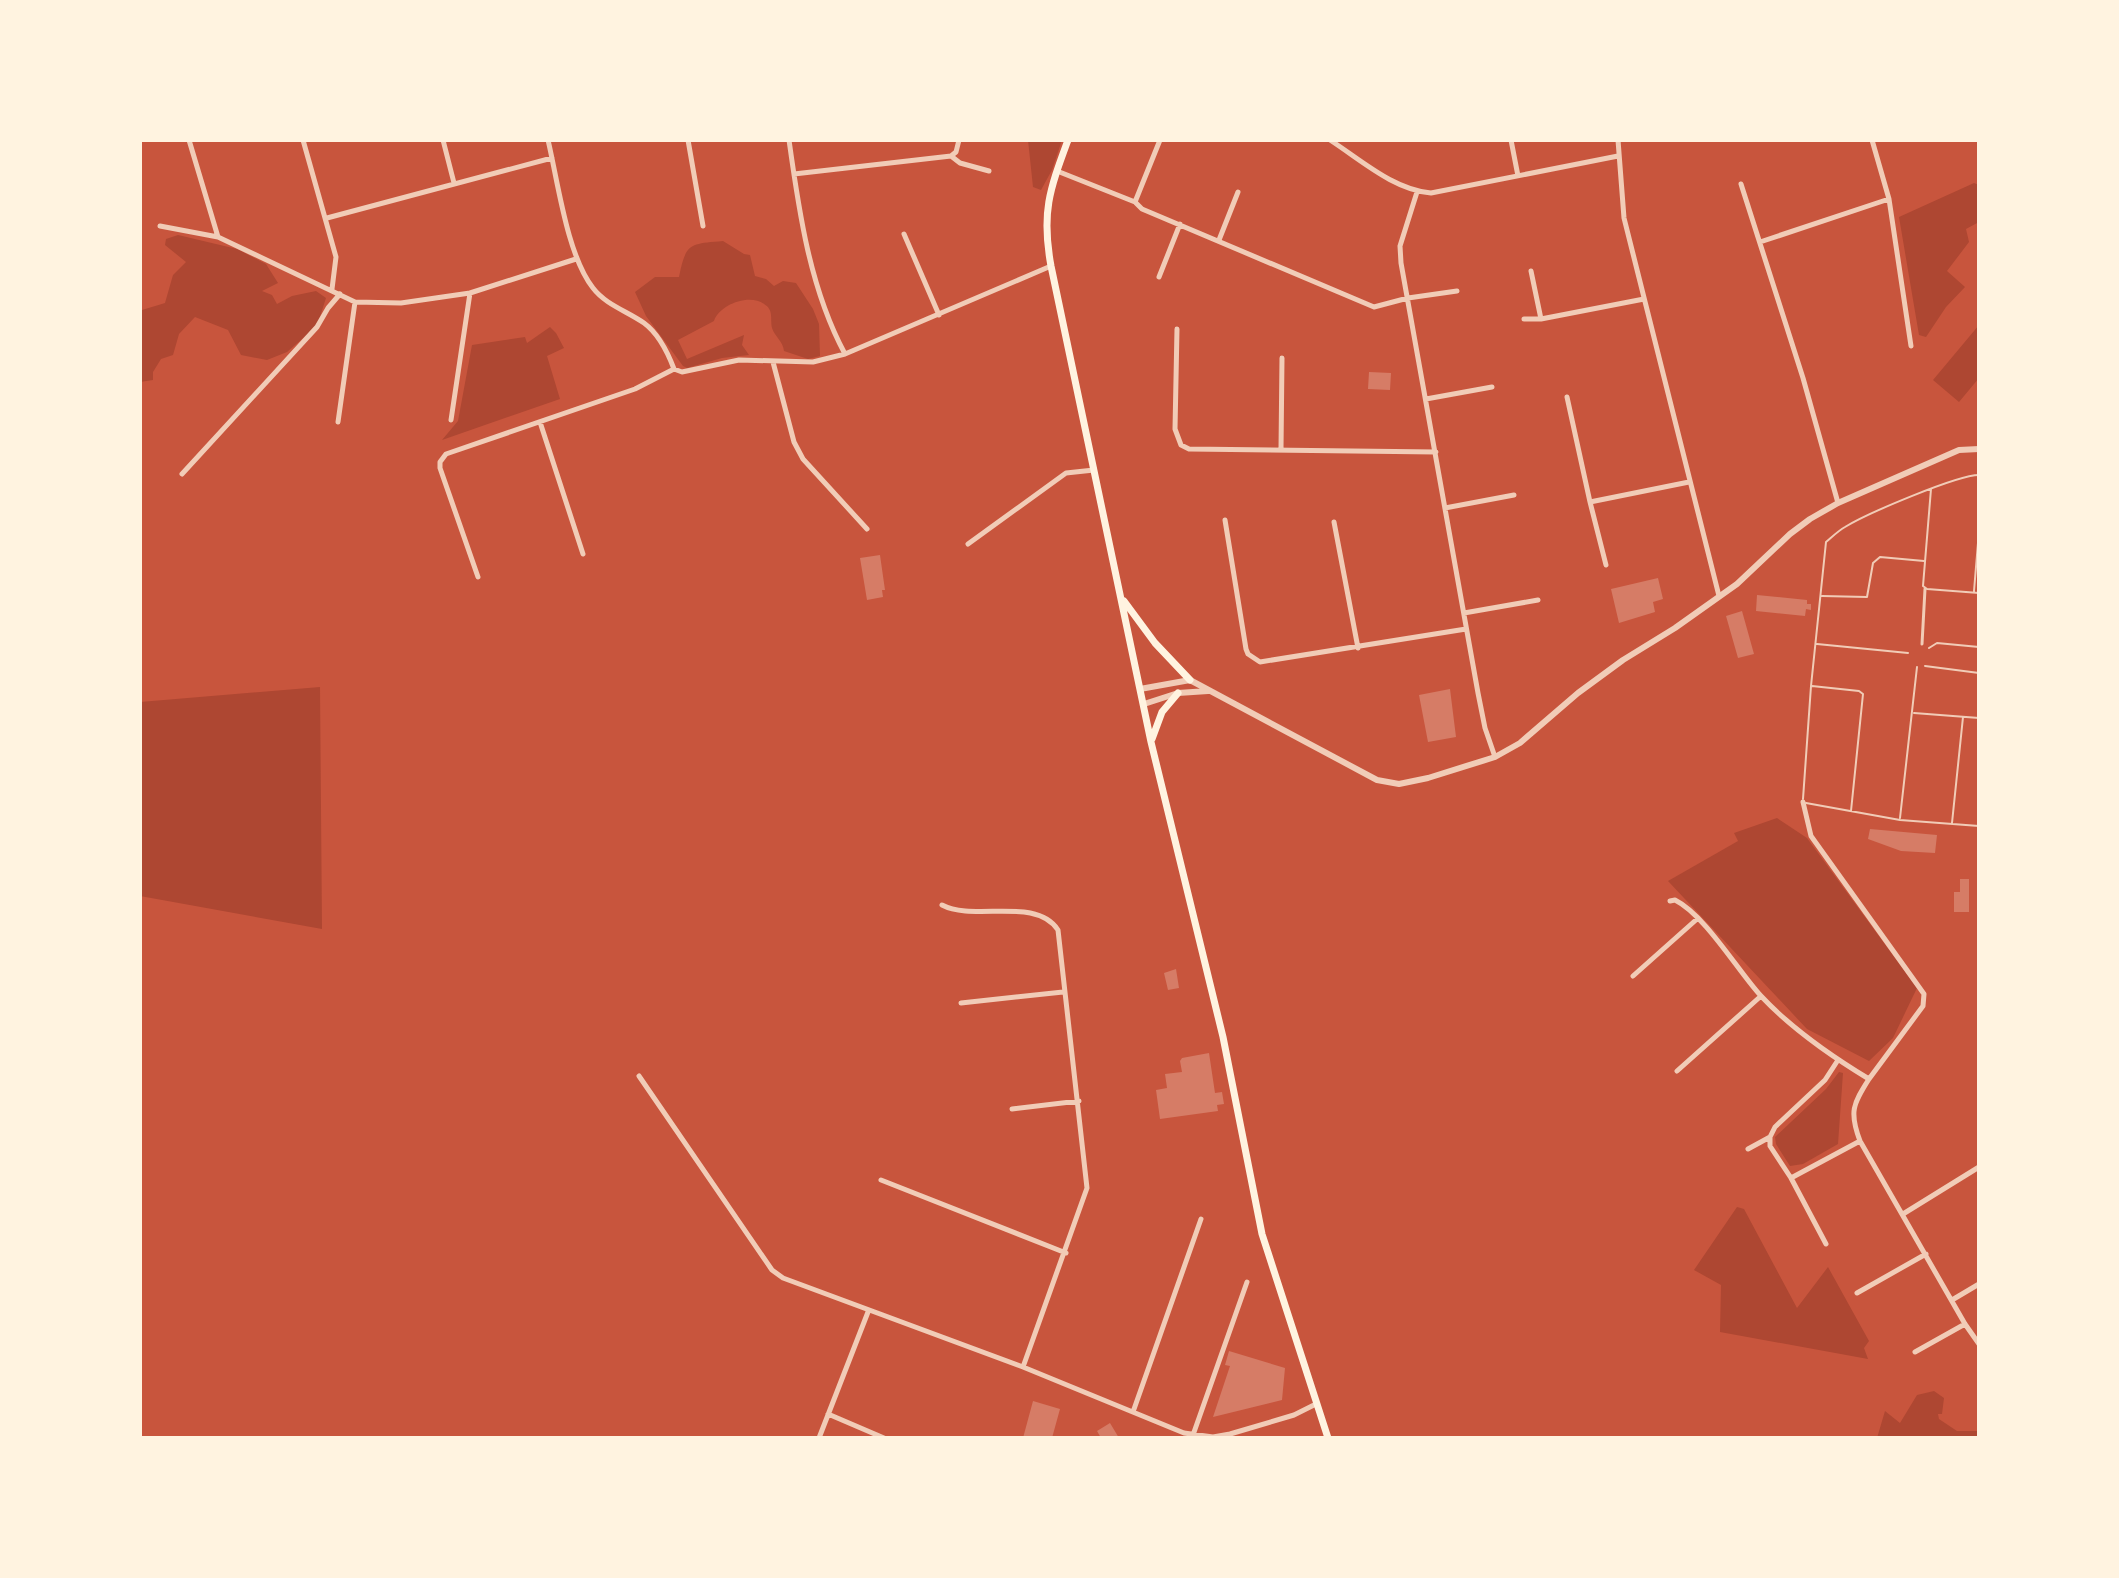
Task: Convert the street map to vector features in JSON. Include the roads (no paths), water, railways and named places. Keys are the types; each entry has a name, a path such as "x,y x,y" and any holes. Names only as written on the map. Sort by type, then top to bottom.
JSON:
{"main road":[{"path":"1068,140 1048,195 1045,217 1051,266 1151,742 1223,1037 1262,1234 1328,1438"},
{"path":"1120,596 1155,643 1190,680"},
{"path":"1151,742 1162,712 1178,693"}],"street":[{"path":"189,140 218,237"},
{"path":"303,140 336,257 332,289"},
{"path":"443,140 454,183"},
{"path":"548,140 576,259 593,289 647,325 667,351 674,369"},
{"path":"688,140 703,226"},
{"path":"789,140 801,223 831,329 845,354"},
{"path":"794,174 951,156 956,152 959,140"},
{"path":"1135,202 1160,140"},
{"path":"1330,140 1402,186 1431,193 1618,156"},
{"path":"1511,140 1518,176"},
{"path":"1618,140 1624,218 1719,596"},
{"path":"1872,140 1889,199 1911,346"},
{"path":"951,156 960,163 989,171"},
{"path":"327,218 552,158"},
{"path":"1057,171 1374,307 1408,298 1457,291"},
{"path":"1741,184 1803,378 1838,503"},
{"path":"1219,240 1238,192"},
{"path":"1417,192 1400,246 1466,629 1485,728 1495,757"},
{"path":"1760,242 1889,199"},
{"path":"1159,277 1180,224"},
{"path":"160,226 218,237 355,302 401,303 470,293 576,259"},
{"path":"904,234 939,315"},
{"path":"478,577 440,468 446,454 635,389 674,369 682,372 739,360 813,362 845,354 1051,266"},
{"path":"1531,271 1541,319"},
{"path":"451,420 470,293"},
{"path":"182,474 317,327 340,294"},
{"path":"1524,319 1541,319 1644,299"},
{"path":"338,422 355,302"},
{"path":"1177,329 1175,429 1181,445 1189,449 1436,452"},
{"path":"1281,449 1282,358"},
{"path":"773,362 794,442 803,459 867,529"},
{"path":"1426,399 1492,387"},
{"path":"1567,397 1606,565"},
{"path":"540,422 583,554"},
{"path":"1140,689 1190,680 1377,780 1399,784 1428,778 1495,757 1520,743 1578,693 1737,584 1790,534 1838,503 1959,450 1979,449"},
{"path":"968,544 1066,473 1094,470"},
{"path":"1590,502 1689,482"},
{"path":"1445,508 1514,495"},
{"path":"1225,520 1248,654 1260,662 1466,629"},
{"path":"1334,522 1358,648"},
{"path":"1922,644 1926,589"},
{"path":"1464,613 1538,600"},
{"path":"1144,704 1178,693 1212,691"},
{"path":"1803,802 1811,836 1924,994 1923,1006 1869,1079 1853,1107 1852,1120 1860,1141 1979,1344"},
{"path":"1670,901 1681,903 1697,919 1737,963 1761,996 1838,1060 1869,1079"},
{"path":"942,905 954,911 1037,914 1053,922 1058,930 1087,1188 1023,1367"},
{"path":"1633,976 1697,919"},
{"path":"961,1003 1063,992"},
{"path":"1677,1071 1761,996"},
{"path":"1826,1244 1770,1146 1770,1137 1775,1127 1825,1080 1838,1060"},
{"path":"639,1076 772,1270 794,1283 1023,1367 1183,1436 1230,1434 1294,1415 1316,1404"},
{"path":"1012,1109 1079,1101"},
{"path":"1748,1149 1770,1137"},
{"path":"1791,1178 1860,1141"},
{"path":"1903,1214 1979,1167"},
{"path":"881,1180 1066,1253"},
{"path":"1133,1412 1201,1219"},
{"path":"1857,1293 1926,1254"},
{"path":"1193,1435 1247,1282"},
{"path":"1952,1300 1979,1284"},
{"path":"819,1438 868,1312"},
{"path":"1915,1352 1965,1324"},
{"path":"828,1414 884,1438"}],"lane":[{"path":"1979,475 1931,489 1846,526 1826,542 1803,802 1900,820 1979,826"},
{"path":"1931,489 1926,589 1979,593"},
{"path":"1974,593 1979,531"},
{"path":"1822,596 1867,597 1873,563 1880,557 1925,561"},
{"path":"1929,648 1937,643 1979,647"},
{"path":"1815,644 1908,653"},
{"path":"1925,666 1979,673"},
{"path":"1900,820 1917,667"},
{"path":"1811,686 1863,694 1851,812"},
{"path":"1913,713 1979,718"},
{"path":"1952,824 1963,717"}]}
